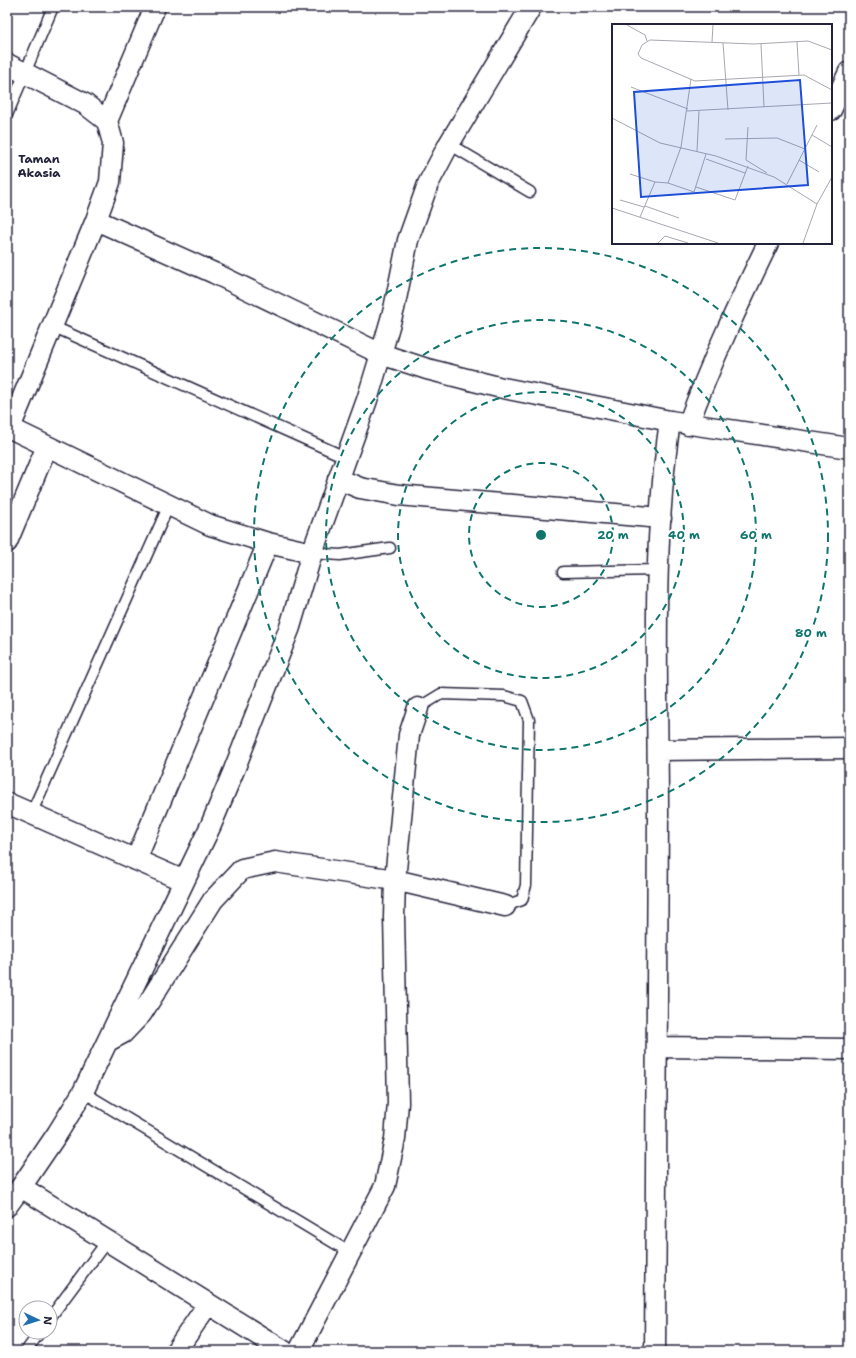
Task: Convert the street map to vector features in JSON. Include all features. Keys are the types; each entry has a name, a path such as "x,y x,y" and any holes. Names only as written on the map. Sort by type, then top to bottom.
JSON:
{"street":[{"path":"107,121 155,7"},
{"path":"7,1206 83,1092 211,825 290,628 312,553 367,400 394,309 408,240 428,184 449,144 531,7"},
{"path":"7,64 85,104 107,121 113,143 110,182 96,220 8,427 210,525 268,543 312,553"},
{"path":"832,108 849,72"},
{"path":"96,220 214,273 381,354 428,369 498,387 679,423 849,448"},
{"path":"655,1351 658,1047 657,570 664,463 679,423 702,386 768,244"},
{"path":"7,542 47,446"},
{"path":"338,479 360,488 399,495 661,518"},
{"path":"136,860 268,543"},
{"path":"299,1351 386,1186 395,1138 398,1103 394,917 395,880 409,735 418,708"},
{"path":"658,750 849,748"},
{"path":"7,803 184,881"},
{"path":"108,1041 123,1033 142,1013 213,900 242,869 275,862 395,880 505,906"},
{"path":"658,1047 849,1049"},
{"path":"21,1187 284,1351"},
{"path":"176,1351 208,1304"}],"lane":[{"path":"7,115 53,7"},
{"path":"449,144 530,192"},
{"path":"52,326 345,458"},
{"path":"31,814 169,506"},
{"path":"312,553 340,555 390,548"},
{"path":"563,572 657,570"},
{"path":"418,708 441,694 504,696 522,701 529,720 526,885 522,900 505,906"},
{"path":"83,1092 351,1253"},
{"path":"58,1307 107,1241"},
{"path":"26,1351 34,1340"}],"district":[{"name":"Taman Akasia","path":"39,166"}]}
